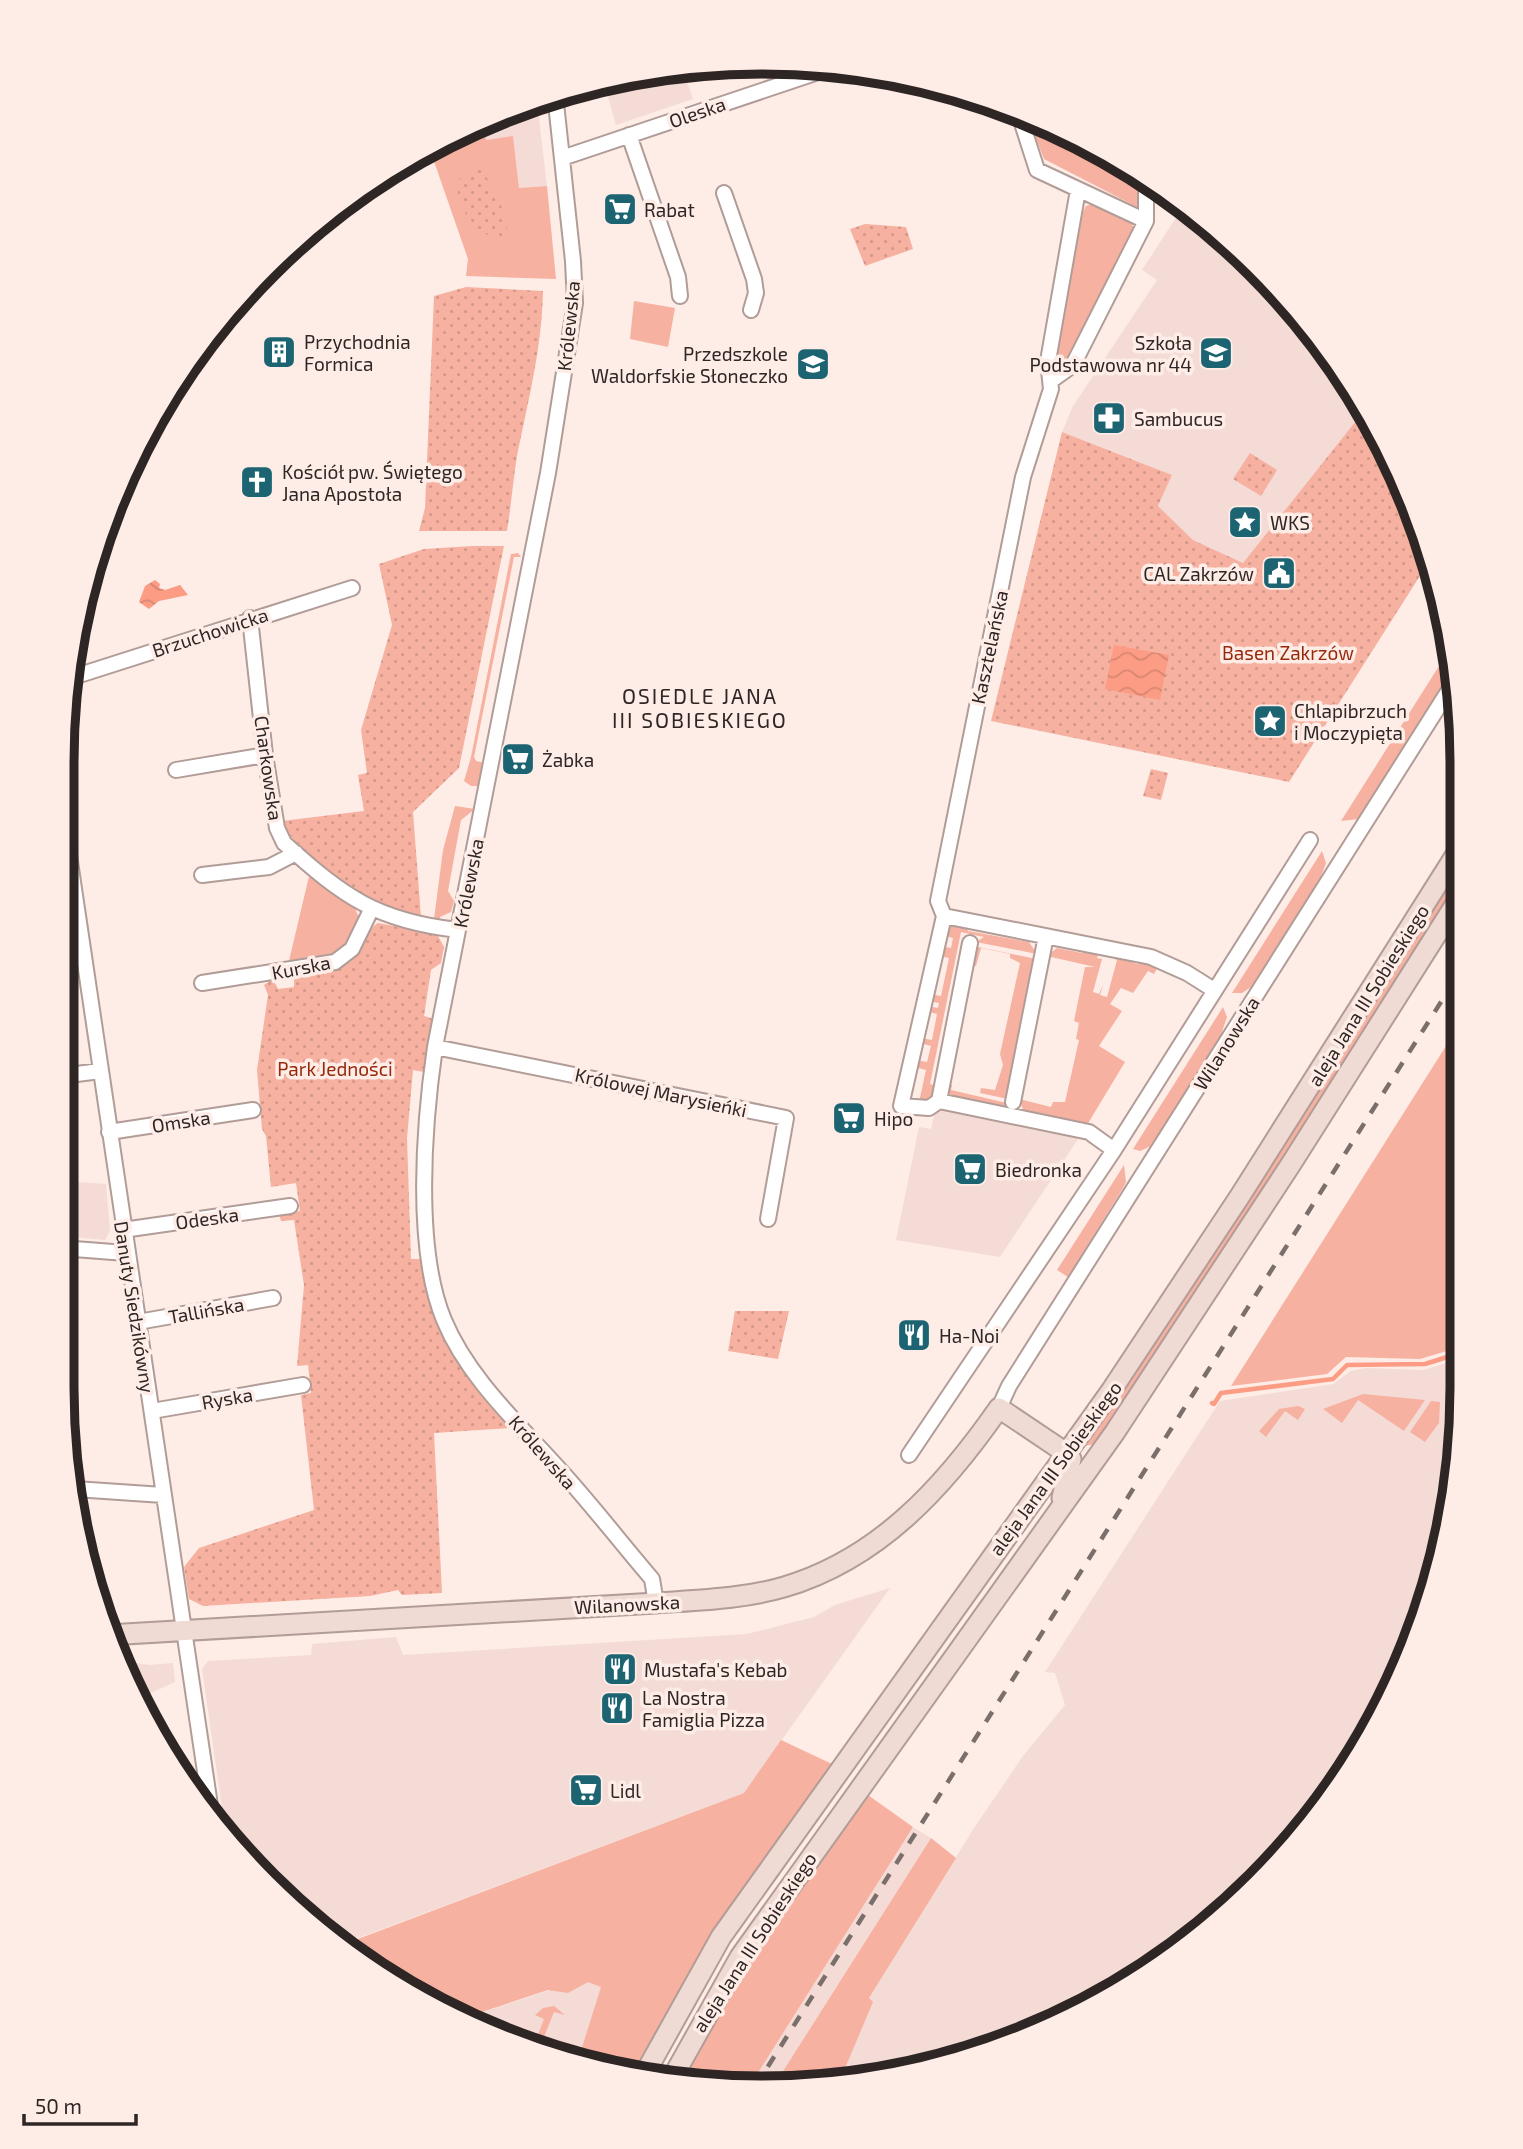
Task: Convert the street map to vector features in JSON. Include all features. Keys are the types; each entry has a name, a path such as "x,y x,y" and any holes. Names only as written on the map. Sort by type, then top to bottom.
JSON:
{"main road":[{"name":"aleja Jana III Sobieskiego","path":"649,2066 720,1937 1066,1452 1227,1216 1450,864"},
{"name":"aleja Jana III Sobieskiego","path":"676,2070 740,1957 1180,1335 1450,913"},
{"path":"999,1408 1066,1452 1071,1459 1057,1512"},
{"name":"Wilanowska","path":"120,1635 656,1603 734,1597 784,1587 855,1556 909,1516 932,1495 999,1408"}],"street":[{"name":"Oleska","path":"562,158 808,75"},
{"name":"Królewska","path":"556,105 575,303 548,473 435,1047 427,1103 425,1184 431,1274 444,1320 456,1345 486,1388 652,1579 656,1603"},
{"path":"1023,125 1037,170 1146,221"},
{"path":"629,135 678,277 680,296"},
{"name":"Kasztelańska","path":"939,1101 929,1108 901,1106 944,916 938,901 1023,477 1052,380 1048,361 1078,190"},
{"path":"1052,380 1073,365 1146,221 1146,190"},
{"path":"724,193 754,279 756,293 751,310"},
{"name":"Brzuchowicka","path":"79,675 250,618 352,588"},
{"name":"Charkowska","path":"250,618 265,755 277,828 284,843 371,909 403,921 458,930"},
{"name":"Wilanowska","path":"999,1408 1036,1343 1446,695"},
{"path":"176,770 265,755"},
{"path":"909,1455 1114,1150 1310,840"},
{"path":"202,875 269,867 296,853"},
{"name":"Danuty Siedzikówny","path":"74,891 209,1796"},
{"name":"Kurska","path":"202,983 335,962 352,948 371,909"},
{"path":"944,916 1151,957 1214,989"},
{"path":"1013,1102 1046,936"},
{"path":"970,943 939,1101 1089,1132 1114,1150"},
{"name":"Królowej Marysieńki","path":"435,1047 786,1118 768,1219"},
{"path":"74,1074 100,1070"},
{"name":"Omska","path":"109,1132 253,1110"},
{"name":"Odeska","path":"123,1230 290,1206"},
{"path":"74,1249 126,1253"},
{"name":"Tallińska","path":"138,1322 273,1298"},
{"name":"Ryska","path":"152,1411 303,1385"},
{"path":"81,1489 163,1495"}],"shaded area":[{"path":"686,78 693,99 616,125 606,92"},
{"path":"538,111 547,186 519,188 513,137 486,140 485,132"},
{"name":"Szkoła Podstawowa nr 44","path":"1178,215 1215,244 1279,308 1334,379 1358,419 1243,563 1193,540 1158,506 1172,475 1062,432 1073,406 1157,280 1142,270"},
{"path":"936,1107 1080,1136 1000,1257 896,1240 919,1127 931,1129"},
{"path":"74,1182 106,1184 110,1231 105,1240 74,1237"},
{"path":"1450,1362 1444,1477 1426,1566 1413,1609 1379,1692 1357,1732 1334,1770 1279,1841 1215,1905 1180,1933 1144,1960 1066,2005 983,2039 940,2052 851,2070 823,2073 974,1828 1023,1756 1065,1705 1055,1673 1045,1672 1220,1401 1333,1384 1351,1371 1366,1368 1423,1370"},
{"path":"890,1588 744,1793 352,1940 308,1905 275,1874 223,1815 202,1669 208,1661 311,1655 312,1644 396,1637 403,1655 747,1634 814,1617 835,1605"},
{"path":"131,1662 149,1665 173,1663 175,1682 146,1695"},
{"path":"913,1827 931,1838 781,2075 756,2076"},
{"path":"629,1964 582,2052 540,2039 477,2014"}],"green space":[{"path":"485,132 486,140 513,136 519,188 547,186 556,279 466,276 468,259 433,158"},
{"path":"1044,134 1066,144 1142,188 1143,195 1137,207 1044,159 1035,136"},
{"path":"475,168 483,170 504,212 507,228 499,240 473,223 461,206 458,196 460,177"},
{"path":"1096,203 1131,222 1135,231 1069,360 1059,364 1054,357 1083,212 1086,206"},
{"path":"865,224 906,227 913,249 865,266 850,229"},
{"path":"466,287 543,291 537,354 517,456 507,531 419,531 425,508 434,296"},
{"path":"634,301 675,308 668,347 630,339"},
{"name":"Basen Zakrzów","path":"1358,419 1379,457 1397,498 1423,572 1289,782 991,721 1062,432 1172,475 1158,506 1193,540 1243,563"},
{"path":"1250,453 1277,470 1261,496 1233,479"},
{"path":"504,546 459,768 413,812 421,917 371,902 354,891 306,853 282,821 364,811 358,775 367,773 361,730 392,625 379,564 424,549"},
{"path":"518,553 521,557 514,557 474,757 476,761 485,763 480,786 471,786 464,781 511,554"},
{"path":"1439,666 1444,672 1444,684 1358,819 1341,821"},
{"path":"1151,769 1168,773 1161,800 1143,796"},
{"path":"455,806 475,809 461,820 448,891 454,901 451,912 440,917 440,920 434,919 443,850"},
{"path":"1322,851 1326,863 1320,879 1251,987 1242,993 1232,993"},
{"path":"310,872 355,908 359,918 348,942 333,955 288,965"},
{"path":"1450,880 1450,895 1262,1194 1094,1444 1081,1447"},
{"name":"Park Jedności","path":"378,923 437,934 444,947 441,963 431,970 424,1016 434,1019 424,1072 413,1070 407,1138 411,1259 423,1259 433,1308 452,1351 478,1390 510,1428 434,1433 442,1593 402,1595 398,1590 370,1596 203,1606 189,1599 184,1567 199,1548 314,1510 301,1395 311,1393 308,1365 297,1366 304,1285 294,1220 281,1221 279,1214 300,1211 296,1183 271,1187 266,1136 262,1129 257,1070 268,995 264,985 273,979 278,989 294,987 294,977 298,975 343,966 358,955 371,930"},
{"path":"954,924 966,927 968,931 1029,942 1037,954 976,942 984,937 961,932 930,1084 937,1086 931,1103 919,1102 926,1070 915,1067 916,1060 927,1062 931,1046 920,1043 921,1038 932,1040 937,1014 926,1011 927,1006 938,1008 939,1003 928,1001 930,994 941,996 949,958 938,956 940,946 951,948 953,938 942,935"},
{"path":"973,946 1036,959 1008,1099 980,1093 981,1088 995,1090 1003,1065 1000,1054 1020,963 1010,958 1010,954 981,948 976,966 971,965"},
{"path":"1057,948 1082,953 1087,949 1099,952 1097,958 1102,959 1093,992 1099,994 1103,985 1100,995 1107,997 1117,960 1111,957 1133,959 1133,963 1139,964 1140,960 1158,966 1154,974 1148,971 1133,993 1121,988 1110,1004 1122,1011 1099,1046 1125,1062 1087,1125 1025,1114 1019,1099 1051,1107 1053,1102 1065,1102 1079,1040 1076,1039 1079,1023 1074,1021 1085,967 1095,967 1047,956"},
{"path":"1223,1007 1227,1017 1221,1035 1151,1146 1140,1151 1133,1149"},
{"path":"1450,1040 1450,1350 1420,1359 1346,1357 1327,1374 1231,1386"},
{"path":"946,1084 952,1085 951,1090 1007,1103 1000,1110 946,1097"},
{"path":"1124,1165 1126,1182 1123,1188 1068,1277 1057,1270"},
{"path":"735,1311 789,1311 778,1359 728,1351"},
{"path":"1363,1394 1425,1400 1404,1431 1358,1400 1342,1423 1323,1409"},
{"path":"1431,1401 1440,1402 1439,1423 1425,1442 1410,1432"},
{"path":"1298,1406 1305,1409 1298,1420 1285,1411 1266,1437 1259,1431 1279,1409"},
{"path":"781,1740 832,1764 704,1952 639,2064 581,2051 601,1987 588,1982 568,1993 548,1990 477,2014 417,1983 353,1941 744,1793"},
{"path":"865,1793 913,1827 756,2076 687,2071 744,1965"},
{"path":"931,1838 956,1858 869,1998 873,2002 844,2071 781,2075"},
{"path":"554,2006 565,2015 554,2012 543,2040 537,2038 544,2019 535,2015 543,2008"}],"water":[{"path":"155,580 160,584 159,588 165,590 180,585 188,595 159,601 149,609 139,602 145,586"},
{"path":"1114,645 1169,655 1160,700 1105,689"}],"waterway":[{"path":"1212,1403 1214,1404 1221,1393 1333,1379 1347,1365 1425,1364 1450,1356"}],"railway":[{"path":"762,2076 1450,988"}],"place":[{"name":"Rabat","path":"620,209"},
{"name":"Przychodnia Formica","path":"279,352"},
{"name":"Szkoła Podstawowa nr 44","path":"1216,353"},
{"name":"Przedszkole Waldorfskie Słoneczko","path":"813,364"},
{"name":"Sambucus","path":"1109,418"},
{"name":"Kościół pw. Świętego Jana Apostoła","path":"257,482"},
{"name":"WKS","path":"1245,522"},
{"name":"CAL Zakrzów","path":"1279,573"},
{"name":"Chlapibrzuch i Moczypięta","path":"1270,721"},
{"name":"Żabka","path":"518,759"},
{"name":"Hipo","path":"849,1118"},
{"name":"Biedronka","path":"970,1169"},
{"name":"Ha-Noi","path":"914,1335"},
{"name":"Mustafa's Kebab","path":"620,1669"},
{"name":"La Nostra Famiglia Pizza","path":"617,1708"},
{"name":"Lidl","path":"586,1790"}],"district":[{"name":"OSIEDLE JANA III SOBIESKIEGO","path":"700,707"}]}
